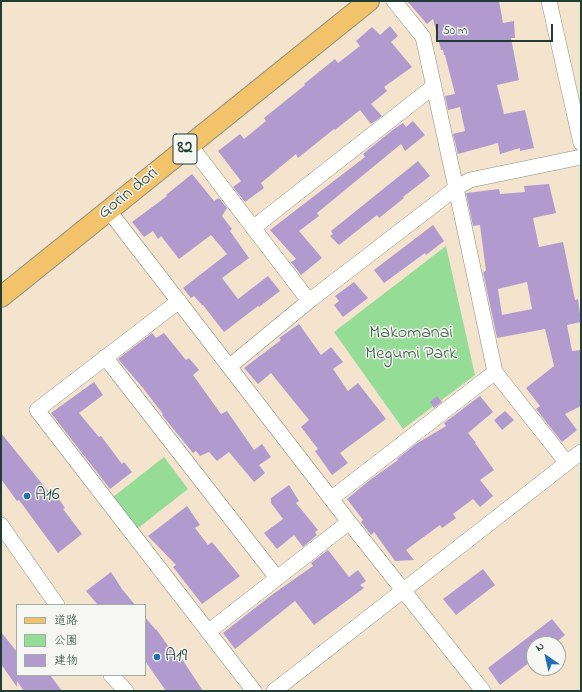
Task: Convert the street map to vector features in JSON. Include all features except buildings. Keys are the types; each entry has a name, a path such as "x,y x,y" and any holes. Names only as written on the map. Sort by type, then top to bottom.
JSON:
{"main road":[{"name":"Gorin dori","path":"1,297 369,1"}],"street":[{"path":"394,1 423,37 495,372 566,463"},
{"path":"549,1 581,143"},
{"path":"253,228 434,86"},
{"path":"190,145 309,301"},
{"path":"230,366 309,301 456,188 470,180 581,157"},
{"path":"109,211 332,498 349,522 483,691"},
{"path":"179,301 36,410 254,691"},
{"path":"105,357 277,578"},
{"path":"332,498 495,372"},
{"path":"274,691 581,452"},
{"path":"208,632 349,522"},
{"path":"1,525 56,604"},
{"path":"112,676 126,691"}],"green space":[{"name":"Makomanai Megumi Park","path":"446,246 475,375 403,429 334,332"},
{"path":"164,457 188,489 133,532 108,501"}],"place":[{"name":"A16","path":"27,496"},
{"name":"A19","path":"157,657"}]}
